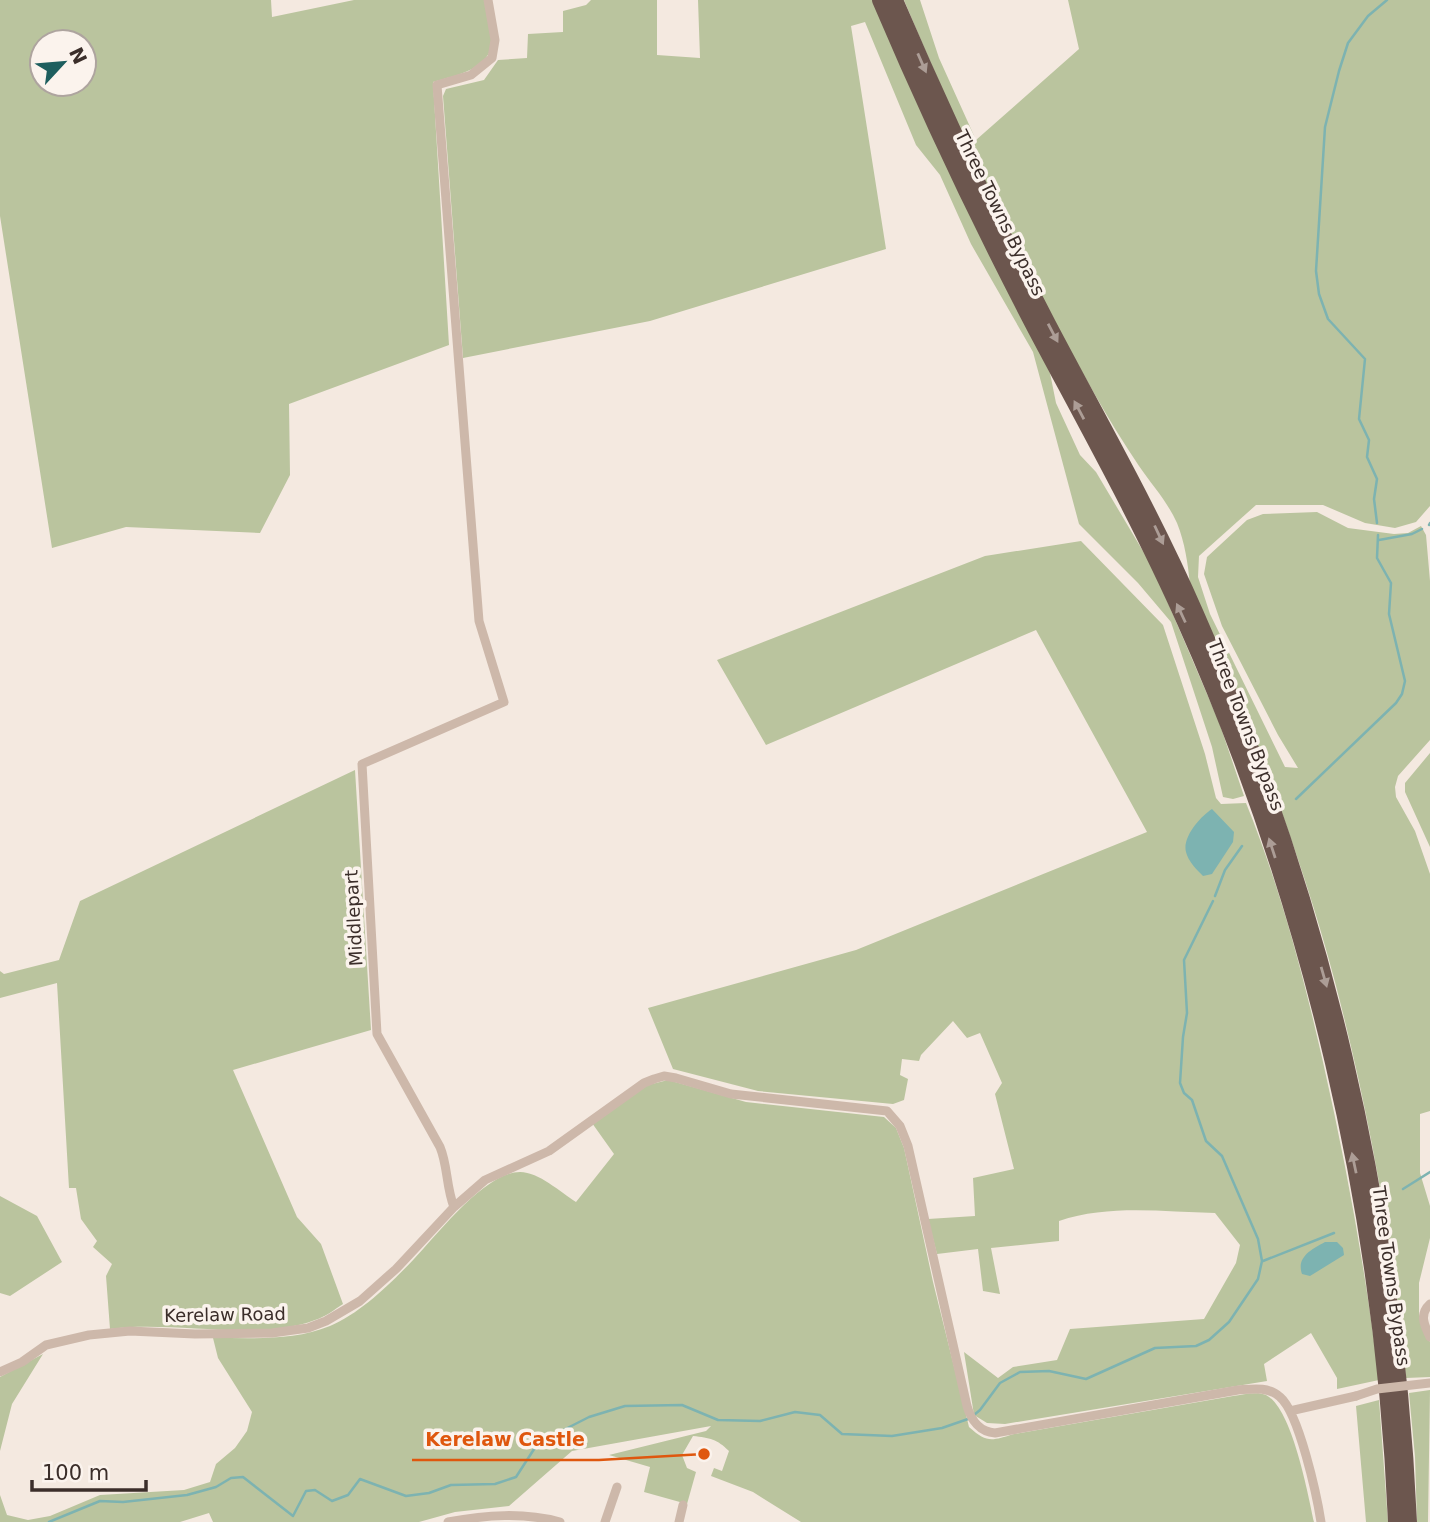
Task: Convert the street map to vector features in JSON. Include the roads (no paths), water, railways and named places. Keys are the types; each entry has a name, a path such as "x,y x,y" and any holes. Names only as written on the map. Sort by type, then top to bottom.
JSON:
{"highway":[{"name":"Three Towns Bypass","path":"880,0 981,222 1142,528 1215,691 1264,824 1296,923 1322,1021 1359,1185 1390,1418 1396,1522"},
{"name":"Three Towns Bypass","path":"895,0 944,112 988,203 1154,522 1188,595 1226,685 1280,831 1336,1018 1371,1180 1393,1325 1409,1522"}],"street":[{"name":"Middlepart","path":"454,1207 448,1192 445,1159 440,1147 377,1034 362,764 504,702 479,621 437,85 471,75 492,58 495,40 488,0"},
{"name":"Kerelaw Road","path":"0,1372 22,1362 46,1345 89,1335 130,1331 252,1334 292,1331 317,1325 360,1301 396,1269 454,1207 493,1175 524,1164 549,1151 644,1083 664,1076 731,1094 887,1111 900,1126 908,1146 971,1417 981,1429 995,1433 1256,1388 1280,1397 1290,1411"},
{"path":"1430,1304 1423,1318 1430,1337"},
{"path":"1321,1522 1306,1457 1290,1411 1377,1389 1430,1382"},
{"path":"605,1522 617,1487"},
{"path":"679,1522 683,1505"},
{"path":"448,1522 530,1515 560,1522"}],"water":[{"path":"1212,809 1234,832 1233,842 1212,874 1203,876 1189,859 1186,846 1193,828"},
{"path":"1325,1242 1337,1242 1343,1248 1344,1255 1310,1276 1302,1274 1303,1258"}],"waterway":[{"path":"1377,523 1374,499 1377,479 1367,457 1369,440 1359,419 1365,359 1328,319 1319,294 1316,271 1325,127 1339,71 1348,43 1368,16 1387,0"},
{"path":"1379,540 1412,534 1422,529"},
{"path":"1296,799 1396,703 1402,694 1405,681 1389,614 1391,583 1377,558 1378,535"},
{"path":"1215,896 1225,870 1242,846"},
{"path":"974,1415 1000,1383 1020,1372 1049,1371 1086,1379 1155,1348 1196,1346 1209,1340 1229,1322 1258,1279 1262,1261 1258,1239 1222,1156 1206,1141 1192,1100 1184,1093 1180,1083 1187,1013 1184,960 1213,901"},
{"path":"1403,1189 1430,1172"},
{"path":"1263,1261 1334,1233"},
{"path":"49,1522 100,1501 123,1502 187,1495 216,1487 231,1478 243,1477 293,1516 306,1491 315,1490 332,1501 348,1495 360,1479 406,1496 429,1493 451,1485 495,1484 516,1477 538,1443 589,1417 625,1406 682,1405 718,1420 760,1421 795,1412 820,1415 842,1434 892,1436 942,1428 968,1419"}],"place":[{"name":"Kerelaw Castle","path":"704,1454"}]}
